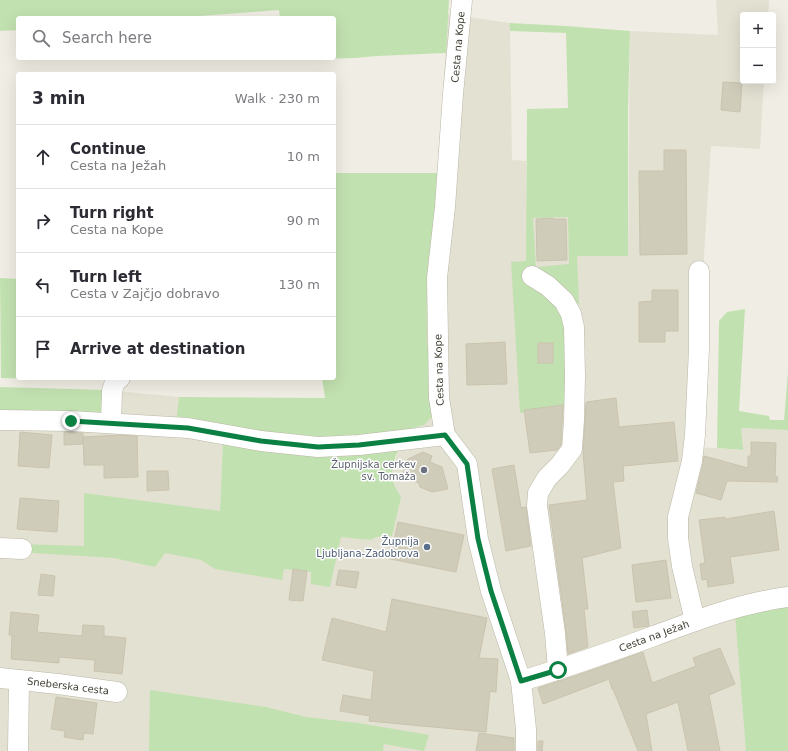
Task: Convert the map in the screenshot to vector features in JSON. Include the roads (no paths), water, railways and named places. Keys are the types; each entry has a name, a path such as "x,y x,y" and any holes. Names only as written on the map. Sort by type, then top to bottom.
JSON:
{"street":[{"name":"Cesta na Kope","path":"462,0 445,207 437,278 439,398 445,435 467,464 478,539 491,591 521,681 526,729 526,751"},
{"path":"695,621 682,566 678,538 678,517 692,461 696,435 699,349 699,271"},
{"path":"532,276 548,286 564,301 571,314 574,327 575,391 572,449 560,466 547,478 538,493 537,506 554,626 558,670"},
{"path":"111,423 112,391 115,382 118,380"},
{"path":"0,420 71,421 188,428 261,441 318,447 359,445 445,435"},
{"path":"0,548 22,549"},
{"name":"Cesta na Ježah","path":"521,681 558,670 695,621 748,604 788,597"},
{"name":"Sneberska cesta","path":"18,751 9,679 117,692"}],"place":[{"name":"Župnijska cerkev sv. Tomaža","path":"424,470"},
{"name":"Župnija Ljubljana-Zadobrova","path":"427,547"}]}
